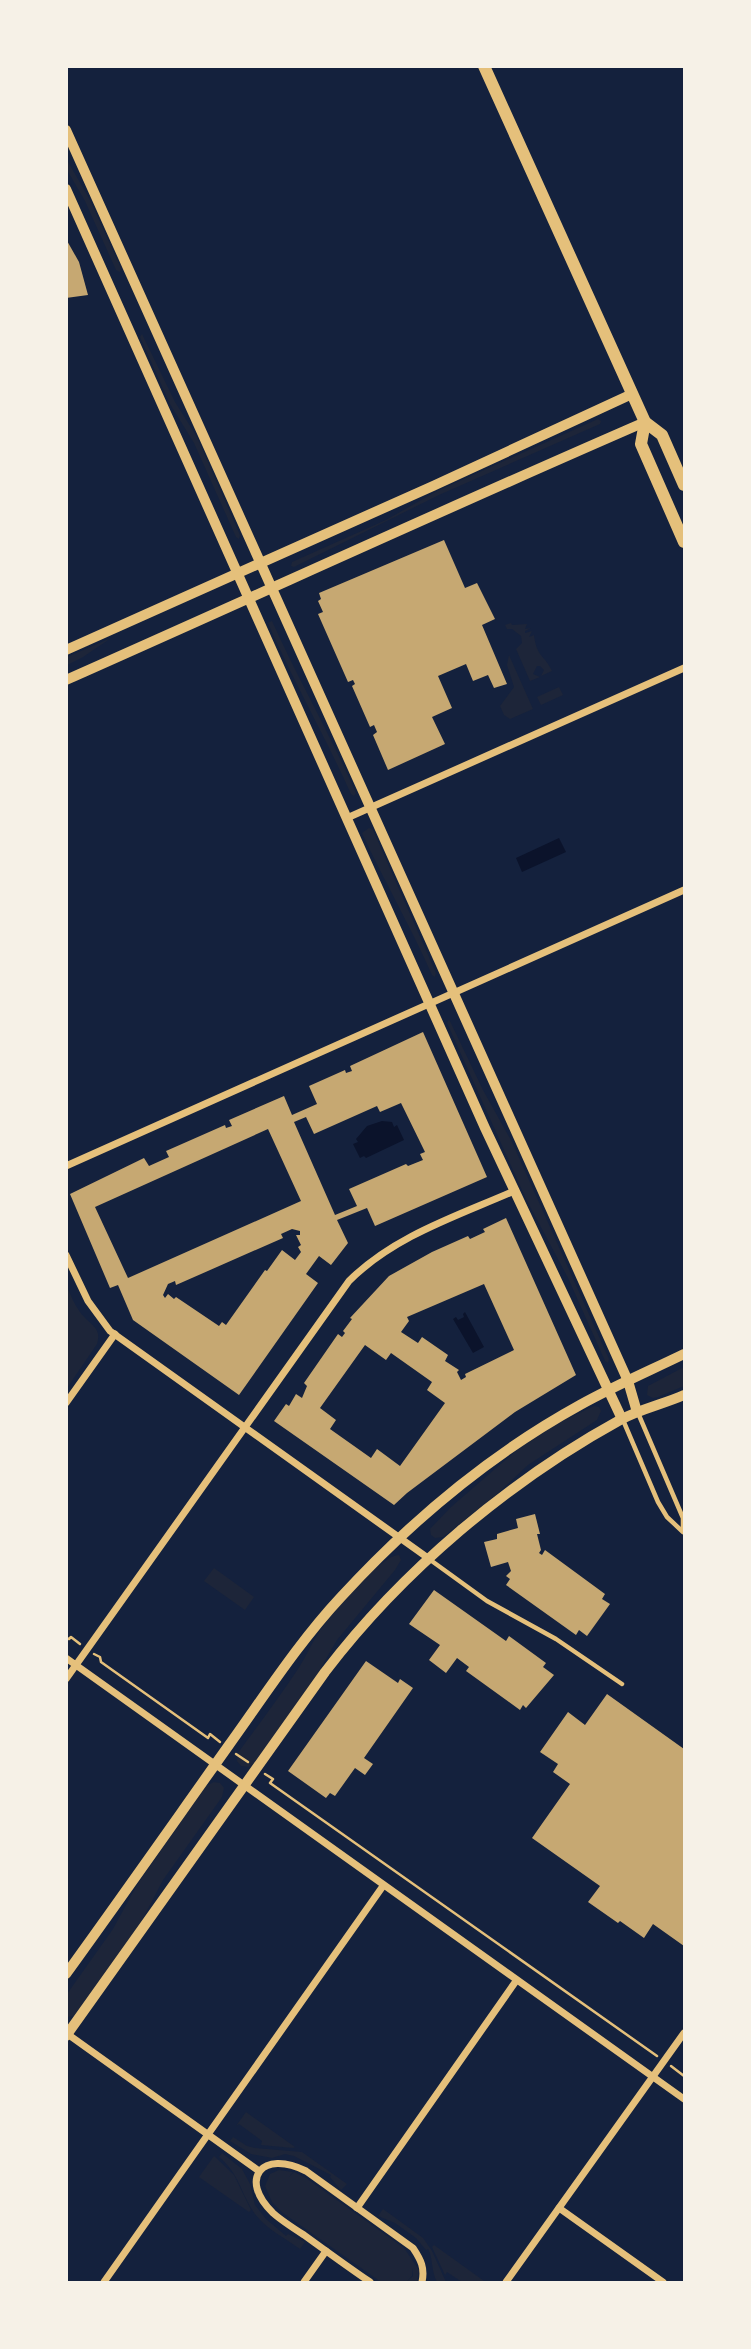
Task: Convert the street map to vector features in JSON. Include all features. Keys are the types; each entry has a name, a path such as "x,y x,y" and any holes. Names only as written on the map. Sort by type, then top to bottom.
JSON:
{"main road":[{"path":"484,66 645,422 662,435 684,485"},
{"path":"645,422 641,444 684,542"}],"street":[{"path":"66,130 628,1381 637,1412"},
{"path":"66,189 514,1191 622,1419"},
{"path":"66,650 632,394"},
{"path":"66,680 500,484 645,422"},
{"path":"347,818 684,668"},
{"path":"66,1166 684,890"},
{"path":"66,1679 349,1281 363,1266 396,1244 514,1191"},
{"path":"66,1255 88,1301 115,1334 428,1558"},
{"path":"66,1403 115,1334"},
{"path":"66,1974 326,1613 401,1538 512,1447 579,1406 684,1354"},
{"path":"259,2171 67,2034 342,1649 400,1585 428,1558 517,1486 559,1456 622,1419 684,1395"},
{"path":"66,1658 684,2099"},
{"path":"104,2283 383,1886"},
{"path":"357,2208 516,1981"},
{"path":"506,2283 684,2033"},
{"path":"370,2283 268,2208 257,2189 256,2180 259,2171 266,2164 290,2164 306,2171 413,2248 421,2259 425,2272 422,2283"},
{"path":"559,2208 663,2283"},
{"path":"304,2283 326,2251"}],"lane":[{"path":"622,1419 658,1502 667,1517 683,1532 683,1518 637,1412"},
{"path":"428,1558 487,1601 556,1639 622,1684"}],"path":[{"path":"66,1637 79,1643"},
{"path":"95,1654 100,1657 101,1662 208,1738 210,1734 221,1743"},
{"path":"237,1754 252,1765"},
{"path":"264,1773 273,1779 270,1783 657,2057"},
{"path":"670,2065 684,2076"}],"shaded area":[{"path":"67,160 90,200 121,268 120,272 116,270 85,201 67,170"},
{"path":"142,334 175,402 197,437 240,535 239,539 194,443 170,404 140,337"},
{"path":"598,419 600,424 439,495 294,567 291,566 292,562 386,520 437,491"},
{"path":"272,621 346,771 356,793 354,796 278,645 268,623"},
{"path":"527,624 525,629 531,628 525,633 532,631 529,637 534,635 539,652 552,671 541,676 544,670 537,666 533,674 540,677 530,681 516,649 522,643 521,636 512,629 507,629 505,625"},
{"path":"111,638 83,657 67,665 67,657"},
{"path":"509,655 533,709 510,719 504,715 500,706 514,687 507,665"},
{"path":"559,687 563,695 541,705 537,697"},
{"path":"369,828 373,830 436,973 435,977 362,833"},
{"path":"559,838 566,852 522,872 516,858"},
{"path":"449,1019 483,1090 512,1142 609,1359 608,1363 568,1278 526,1199 447,1023"},
{"path":"382,1121 392,1122 394,1127 397,1125 404,1140 366,1158 360,1158 353,1144 358,1142 356,1139 367,1126"},
{"path":"67,1286 78,1309 94,1326 98,1338 97,1344 67,1388"},
{"path":"465,1312 484,1347 473,1353 453,1319 464,1317"},
{"path":"684,1367 684,1386 658,1397 647,1395 648,1386"},
{"path":"594,1406 601,1411 597,1420 528,1465 496,1495 443,1537 435,1538 431,1535 430,1529 451,1507 517,1450 558,1423"},
{"path":"399,1555 401,1560 395,1570 337,1640 312,1683 254,1763 249,1767 241,1766 237,1761 238,1753 291,1680 325,1624 369,1575 380,1565"},
{"path":"214,1568 254,1597 245,1610 204,1581"},
{"path":"214,1782 220,1783 224,1788 222,1797 163,1880 140,1924 74,2016 67,2017 67,1994 113,1929 137,1885 206,1786"},
{"path":"246,2112 295,2147 261,2145 262,2141 239,2124 236,2126"},
{"path":"233,2137 255,2148 302,2152 347,2184 341,2190 331,2175 294,2156 285,2154 272,2158 251,2154 230,2141"},
{"path":"222,2153 242,2169 250,2184 255,2205 266,2219 286,2236 288,2234 305,2242 300,2249 259,2219 226,2163 219,2157"},
{"path":"214,2156 234,2175 251,2210 249,2212 199,2177"},
{"path":"279,2170 293,2172 289,2177 294,2172 306,2178 404,2248 419,2270 417,2282 406,2282 413,2276 412,2268 412,2276 407,2281 381,2282 283,2213 272,2202 265,2186 270,2174"},
{"path":"383,2209 423,2238 446,2282 437,2282 428,2249 395,2223 378,2216"},
{"path":"434,2245 484,2281 462,2282 447,2272 445,2275 432,2247"}],"building":[{"path":"66,239 79,262 88,295 66,298"},
{"path":"444,540 465,588 477,583 495,619 482,625 507,684 494,688 488,675 473,681 466,664 438,676 452,708 432,717 445,744 388,770 373,735 377,732 374,725 370,727 352,686 355,684 353,680 348,682 318,614 323,612 318,601 321,599 319,593"},
{"path":"423,1032 487,1177 375,1226 367,1208 337,1220 348,1243 331,1265 319,1256 306,1274 318,1283 239,1395 133,1320 118,1285 110,1288 70,1194 144,1158 149,1166 169,1157 166,1151 225,1125 226,1128 232,1126 229,1120 284,1096 292,1115 317,1104 309,1086 345,1070 346,1073 352,1071 350,1066","holes":["401,1103 425,1152 420,1154 423,1160 408,1166 406,1164 349,1189 357,1206 335,1215 294,1122 306,1117 314,1134 377,1106 380,1112","268,1129 301,1201 128,1278 95,1207","292,1229 300,1231 300,1235 296,1235 301,1252 295,1260 282,1250 226,1325 222,1322 219,1326 176,1297 174,1299 168,1294 165,1298 163,1295 168,1284 175,1281 176,1285 283,1238 281,1234"]},
{"path":"506,1218 576,1375 515,1412 394,1505 274,1421 286,1404 289,1406 296,1394 302,1398 307,1386 304,1383 338,1334 342,1337 352,1319 350,1318 389,1276 432,1252 468,1236 470,1239 485,1232 483,1229","holes":["484,1284 514,1350 465,1374 466,1377 461,1380 457,1372 459,1370 445,1361 448,1355 422,1337 418,1343 401,1332 409,1321 407,1317","365,1345 386,1360 391,1353 432,1382 427,1390 445,1403 400,1466 377,1449 371,1458 330,1429 336,1420 320,1408"]},
{"path":"535,1514 540,1534 537,1534 541,1550 539,1553 542,1555 545,1550 605,1594 602,1599 610,1604 587,1636 579,1630 576,1635 506,1585 510,1579 506,1576 511,1571 508,1562 491,1567 484,1542 497,1539 497,1534 518,1528 516,1519"},
{"path":"434,1590 506,1641 509,1636 546,1663 543,1667 554,1675 526,1708 523,1705 520,1710 466,1671 469,1667 457,1658 446,1673 429,1660 440,1645 409,1624"},
{"path":"366,1661 398,1683 400,1679 413,1688 364,1758 373,1764 365,1775 355,1768 335,1796 330,1793 326,1798 288,1771"},
{"path":"607,1694 684,1749 684,1946 653,1924 644,1938 588,1902 600,1886 532,1838 570,1784 553,1772 558,1764 540,1752 568,1712 585,1725"}]}
